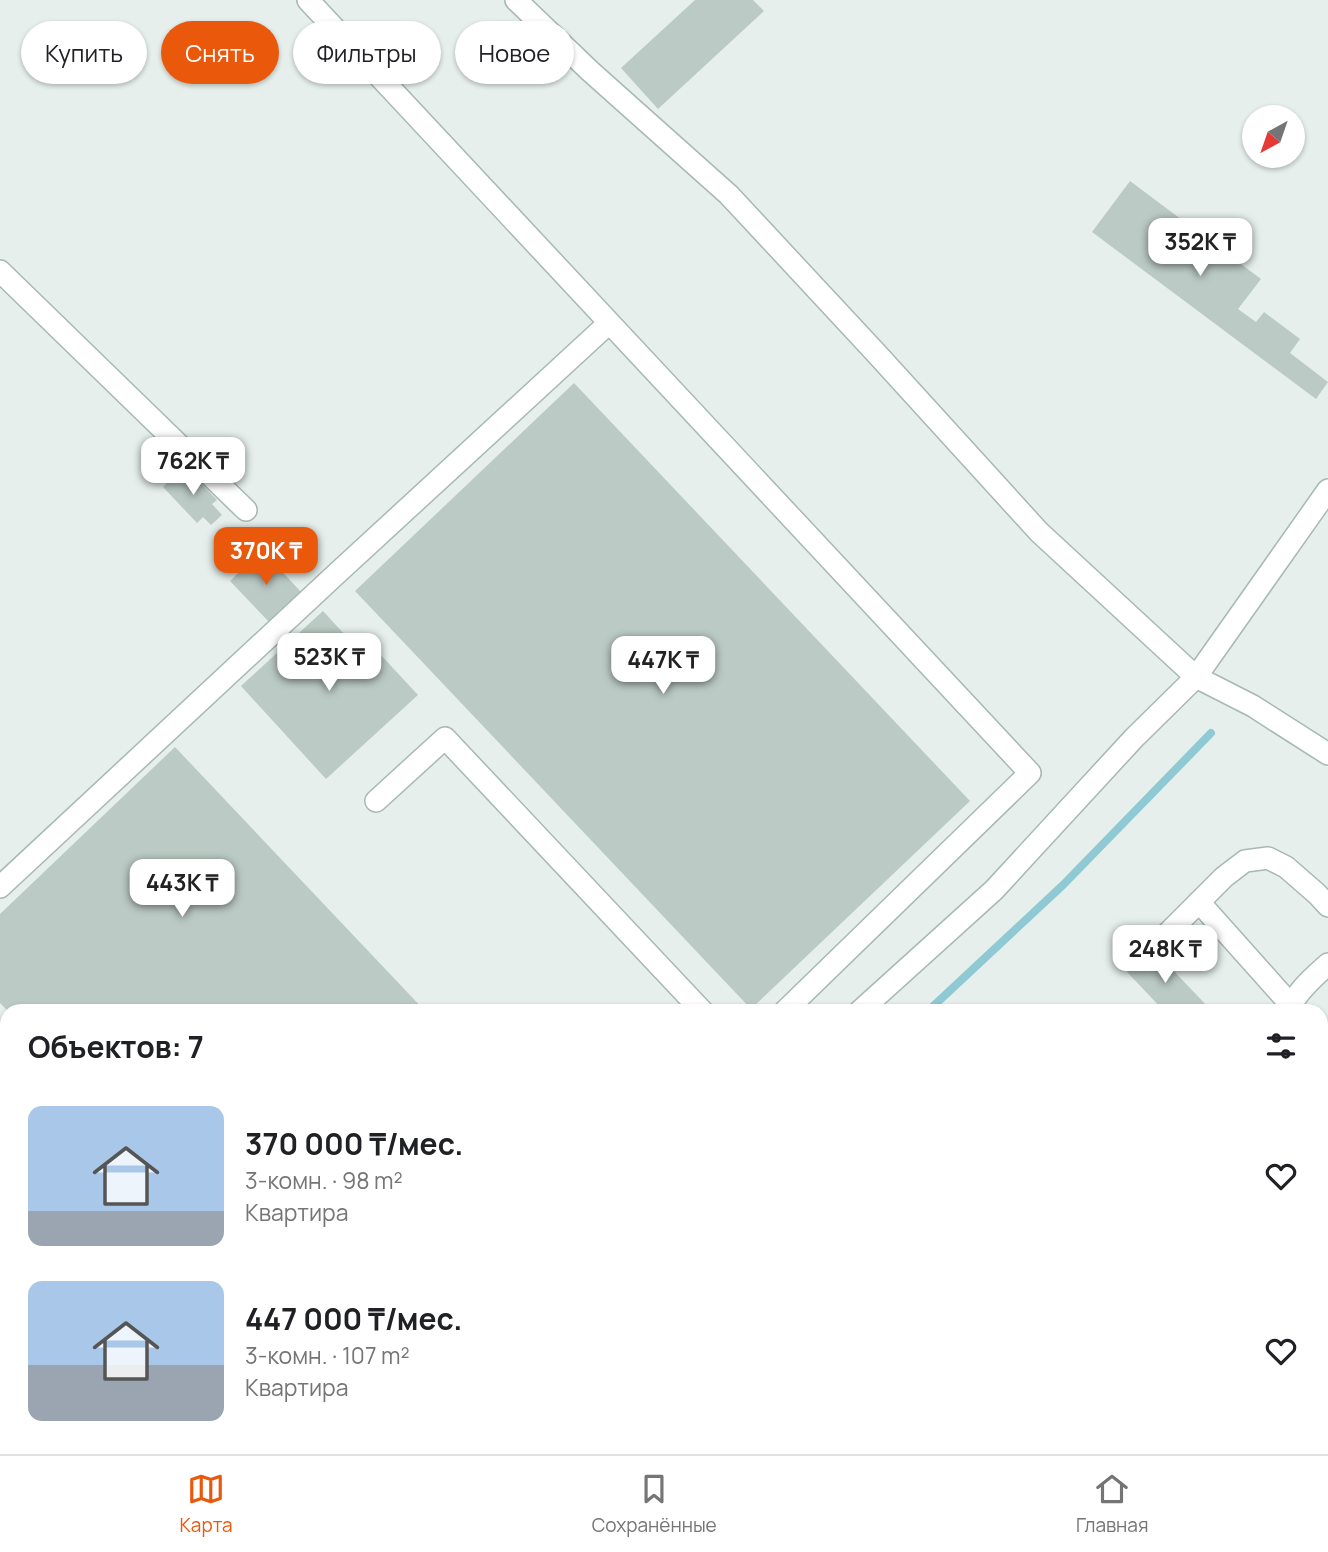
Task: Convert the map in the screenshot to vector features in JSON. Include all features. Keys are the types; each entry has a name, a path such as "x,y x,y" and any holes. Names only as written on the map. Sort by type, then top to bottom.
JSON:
{"lane":[{"path":"308,0 1030,773 792,1004"},
{"path":"516,0 590,71 729,195 1039,532 1196,677 1254,706 1328,754"},
{"path":"0,271 246,510"},
{"path":"0,887 609,323"},
{"path":"868,1004 994,890 1135,738 1196,677 1328,490"},
{"path":"376,801 445,737 695,1004"},
{"path":"1159,942 1224,877 1245,861 1268,858 1286,867 1328,906"},
{"path":"1199,902 1287,1004"},
{"path":"1293,1004 1314,976 1328,964"}],"building":[{"path":"695,0 753,0 764,11 658,109 621,68"},
{"path":"1130,181 1261,279 1238,309 1256,322 1264,312 1300,339 1290,353 1328,382 1316,399 1092,232"},
{"path":"574,383 970,801 756,1004 746,1004 355,591"},
{"path":"184,466 217,500 212,504 222,515 211,525 203,517 197,523 163,487"},
{"path":"262,550 302,593 270,623 230,581"},
{"path":"323,611 357,648 366,639 418,695 326,779 241,686"},
{"path":"175,747 418,1004 1,1004 0,914"},
{"path":"1152,948 1205,1004 1157,1004 1127,972"}],"waterway":[{"path":"936,1004 1063,885 1211,733"}]}
